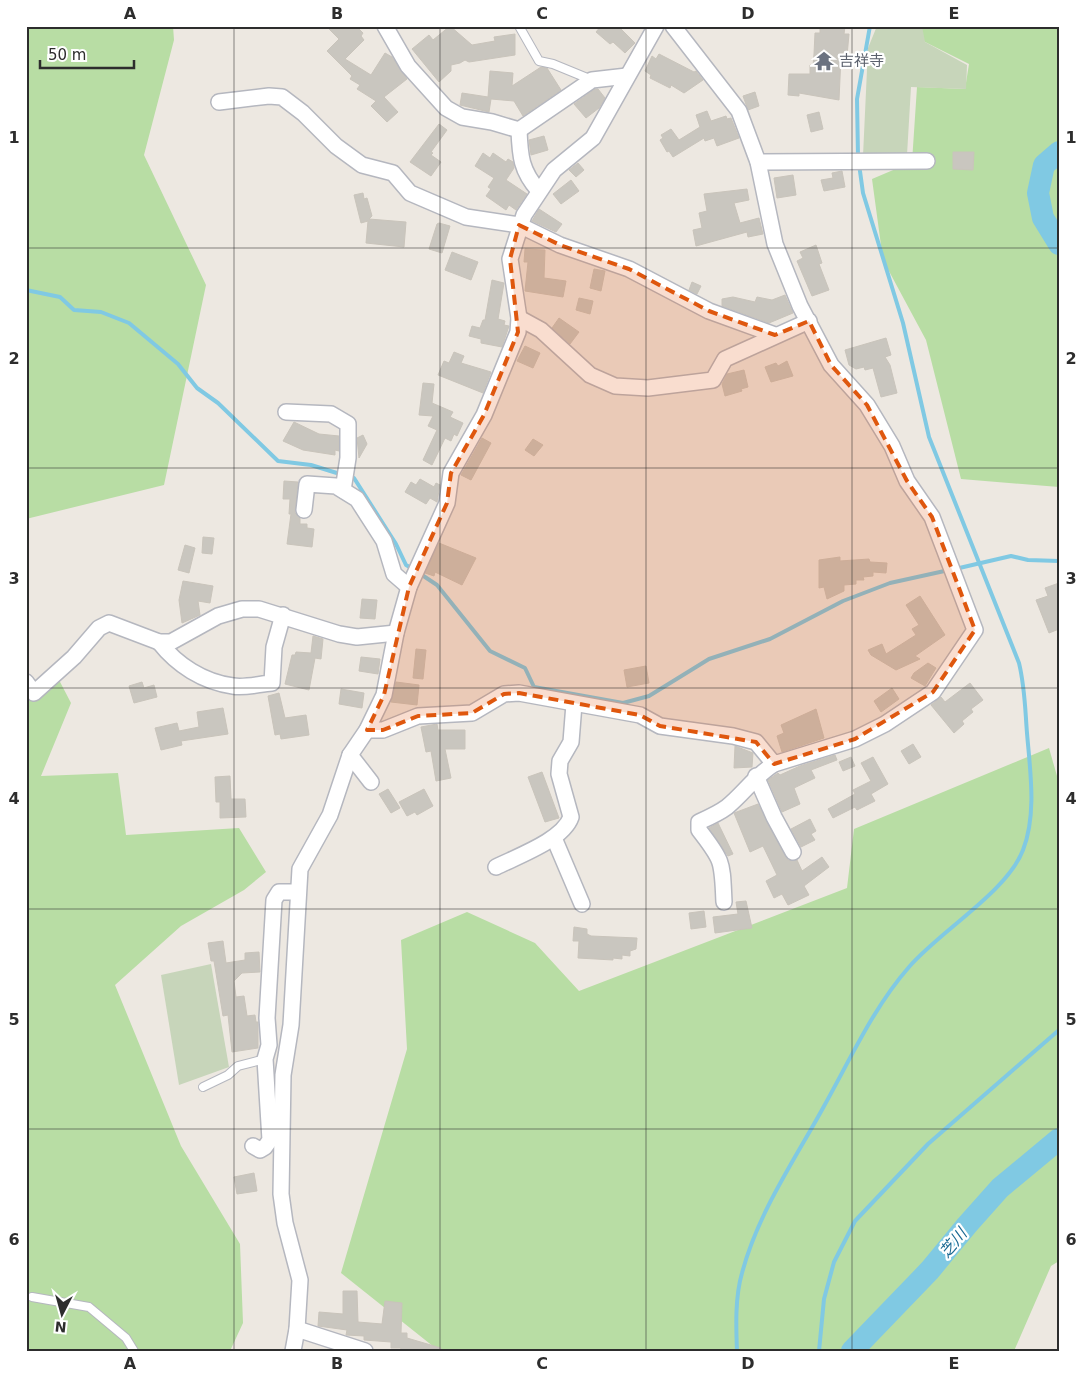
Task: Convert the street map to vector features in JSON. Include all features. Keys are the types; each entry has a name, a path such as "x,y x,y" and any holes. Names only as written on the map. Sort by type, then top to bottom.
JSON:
{"street":[{"path":"385,26 408,66 446,108 462,117 492,122 519,130"},
{"path":"293,1351 297,1329 300,1280 285,1223 281,1194 282,1075 291,1025 297,892 300,869 330,814 350,755 367,730 384,695 396,633 409,587 447,503 451,473 484,415 518,332 519,318 510,259 519,226 539,190 554,170 593,138 656,26"},
{"path":"673,26 739,111 758,162 775,244 800,306 810,321 831,365 867,405 892,446 907,480 932,517 975,630 933,692 885,724 855,739 774,764 756,776 725,809 699,822 699,830 718,854 724,868 724,902"},
{"path":"519,130 592,80 627,76"},
{"path":"219,102 269,96 282,97 303,112 336,146 362,165 393,173 410,193 466,217 519,226 560,245 630,269 717,315 775,335"},
{"path":"519,130 521,160 527,177 539,190"},
{"path":"758,162 927,161"},
{"path":"519,318 541,330 590,375 615,386 648,388 712,380 725,359 775,335 810,321"},
{"path":"286,412 331,414 348,424 348,458 343,490"},
{"path":"304,510 307,484 336,486 357,499 384,541 394,574 409,587"},
{"path":"26,682 34,693 74,657 99,628 108,623 158,642 170,642 218,616 242,609 259,609 339,634 357,636 396,633"},
{"path":"158,642 183,667 207,679 234,686 272,683 274,647 283,615"},
{"path":"367,730 383,730 418,716 472,713 504,694 519,693 640,715 660,726 733,736 756,742 774,764"},
{"path":"496,867 554,838 569,823 571,817 559,774 560,762 571,742 574,704"},
{"path":"350,755 371,782"},
{"path":"756,776 774,817 794,852"},
{"path":"554,838 582,904"},
{"path":"253,1146 260,1150 270,1140 265,1059 269,1045 267,1018 274,900 279,892 297,892"},
{"path":"297,1329 365,1351"}],"lane":[{"path":"519,26 539,61 553,64 592,80"},
{"path":"204,1087 228,1075 238,1066 265,1059"},
{"path":"32,1297 90,1307 126,1338 134,1351"}],"highlighted area":[{"path":"519,225 560,245 629,269 709,311 775,335 809,321 831,365 867,405 907,481 932,517 975,630 933,692 855,739 774,764 756,742 660,726 640,715 519,693 504,694 472,713 418,716 383,730 367,730 384,695 409,587 447,503 451,473 484,415 518,332 510,259"}],"green space":[{"path":"26,26 173,26 174,40 144,155 206,285 164,485 26,519"},
{"path":"877,26 922,26 925,42 967,65 966,89 911,87 907,155 863,156 868,48"},
{"path":"912,26 1059,26 1059,487 961,479 926,340 883,260 872,179 912,162 917,87 965,89 969,64 925,42"},
{"path":"58,678 71,703 41,776 118,773 126,835 239,828 266,872 244,890 181,926 115,985 181,1146 240,1244 243,1323 230,1351 26,1351 26,683"},
{"path":"1049,748 1059,783 1059,1261 1051,1266 1014,1351 439,1351 341,1273 407,1049 401,940 467,912 535,943 579,991 847,888 854,829"},
{"path":"211,964 229,1067 179,1085 161,975"}],"building":[{"path":"326,26 356,26 363,33 361,36 364,40 345,59 371,75 385,53 392,57 407,79 384,97 398,112 387,122 371,106 376,101 357,89 360,85 350,79 352,76 327,51 339,39"},
{"path":"450,26 472,45 495,41 494,37 515,34 515,55 469,62 465,60 451,65 451,71 439,82 412,49 429,35 433,40"},
{"path":"601,26 618,26 635,43 625,53 613,42 610,44 596,32"},
{"name":"吉祥寺","path":"820,26 845,26 844,34 849,34 847,56 841,56 839,100 799,93 799,96 788,95 789,74 810,74 810,65 813,66 815,33 820,33"},
{"path":"659,54 694,72 696,71 703,80 684,93 671,85 670,88 650,78 651,75 645,71 652,56 656,59"},
{"path":"541,67 547,68 561,90 523,116 514,101 491,99 489,112 460,105 462,93 488,97 490,71 513,73 512,86"},
{"path":"595,89 598,89 605,98 599,108 586,118 574,104"},
{"path":"755,92 759,106 748,110 743,96"},
{"path":"707,111 711,121 726,116 727,119 731,118 739,138 717,146 714,138 705,141 704,138 673,157 669,151 667,152 660,140 663,138 661,135 671,129 679,140 700,127 696,115"},
{"path":"819,112 823,129 811,132 807,115"},
{"path":"439,124 447,130 431,152 433,153 431,155 441,162 431,176 410,162"},
{"path":"544,136 548,150 531,155 529,140"},
{"path":"953,152 974,152 973,170 953,169"},
{"path":"483,153 490,158 493,153 506,162 508,159 513,162 514,168 506,180 527,194 516,210 509,205 506,210 486,196 491,189 488,187 494,178 475,166"},
{"path":"578,163 584,170 576,177 569,170"},
{"path":"842,171 845,187 824,191 821,180 833,178 832,173"},
{"path":"793,175 796,195 777,198 774,178"},
{"path":"571,180 579,191 561,204 553,194"},
{"path":"747,189 749,200 734,203 740,223 759,218 763,234 748,237 747,232 696,246 693,230 702,228 699,213 707,211 704,194"},
{"path":"363,193 364,199 367,198 372,216 369,219 406,222 404,247 366,243 368,221 361,223 354,195"},
{"path":"539,209 562,224 556,232 532,221"},
{"path":"437,224 450,226 442,253 429,249"},
{"path":"816,245 822,263 819,264 829,290 812,296 797,261 803,258 800,252"},
{"path":"525,249 545,250 544,278 566,281 563,297 525,291 528,262 524,262"},
{"path":"452,252 478,262 471,280 445,270"},
{"path":"594,269 605,271 601,291 590,288"},
{"path":"492,280 504,283 498,319 505,321 504,325 509,326 502,347 481,343 481,339 469,336 472,326 480,328 483,320 485,320"},
{"path":"692,282 701,286 697,294 689,290"},
{"path":"785,295 793,313 769,323 722,306 722,299 733,297 755,302 757,297 772,300"},
{"path":"579,298 593,301 590,314 576,310"},
{"path":"559,318 579,332 570,344 552,328"},
{"path":"886,338 891,355 885,357 890,365 897,393 881,397 873,368 865,370 864,367 856,369 849,365 845,350"},
{"path":"525,346 540,353 533,368 517,361"},
{"path":"454,352 464,356 461,363 491,372 483,393 438,375 444,361 449,363"},
{"path":"787,361 793,376 771,382 765,367 776,363 778,366"},
{"path":"744,370 748,387 741,389 742,391 725,396 722,384 727,374"},
{"path":"423,383 434,384 432,403 453,412 450,417 463,423 457,436 454,434 451,441 445,438 432,465 423,460 437,430 428,426 433,416 419,415"},
{"path":"294,422 319,434 339,436 339,451 335,450 335,455 303,450 283,441"},
{"path":"363,435 367,444 359,458 357,438"},
{"path":"482,438 491,443 471,480 461,475"},
{"path":"533,439 543,445 534,456 525,450"},
{"path":"420,479 434,487 436,483 440,485 437,502 430,498 426,504 405,492 411,482 416,485"},
{"path":"284,481 298,482 295,513 300,518 300,524 307,524 307,528 314,529 312,547 287,544 291,514 289,514 290,499 283,499"},
{"path":"203,537 214,538 212,554 202,553"},
{"path":"439,543 476,558 462,585 435,572 434,576 425,573"},
{"path":"185,545 195,548 189,573 178,570"},
{"path":"840,557 840,561 869,559 870,562 887,563 886,573 873,572 873,576 863,577 864,580 856,580 856,584 844,585 844,591 827,599 824,587 819,588 819,560"},
{"path":"183,581 213,586 210,603 198,601 200,615 182,623 179,600"},
{"path":"1059,583 1059,629 1049,633 1036,600 1048,596 1045,588"},
{"path":"920,596 945,635 915,656 920,659 896,670 871,655 868,650 882,644 886,654 916,635 912,629 919,625 906,605"},
{"path":"362,599 377,600 375,619 360,618"},
{"path":"313,636 323,639 321,659 315,658 309,690 285,684 292,655 295,655 296,652 311,653"},
{"path":"416,649 426,650 423,679 413,678"},
{"path":"361,657 380,659 378,674 359,671"},
{"path":"928,663 936,668 925,686 911,678 914,673"},
{"path":"646,666 649,683 627,687 624,670"},
{"path":"142,682 144,688 154,685 157,697 134,703 129,686"},
{"path":"396,682 419,685 417,705 391,702"},
{"path":"970,683 983,700 971,709 973,712 962,721 964,724 954,733 931,705 941,697 945,702"},
{"path":"892,688 899,699 881,712 874,701"},
{"path":"341,689 364,693 362,708 339,704"},
{"path":"279,693 285,718 306,715 309,735 281,739 280,734 275,735 268,696"},
{"path":"223,708 228,734 181,741 182,745 161,750 155,728 177,723 179,731 199,727 197,712"},
{"path":"816,709 824,738 782,752 777,736 784,733 781,725"},
{"path":"437,724 438,730 465,730 465,749 445,749 451,778 436,781 431,751 426,752 421,727"},
{"path":"913,744 921,757 909,764 901,751"},
{"path":"735,746 753,753 752,767 734,768"},
{"path":"835,755 837,760 811,770 815,778 794,788 800,804 782,812 768,780 778,773 780,775 800,766"},
{"path":"851,757 855,766 843,771 839,762"},
{"path":"873,757 888,784 871,794 875,801 857,810 855,807 833,818 828,809 855,794 853,790 871,781 861,763"},
{"path":"542,772 559,818 545,822 528,777"},
{"path":"230,776 231,799 245,799 246,817 220,818 220,802 216,802 215,777"},
{"path":"388,789 400,808 391,813 379,794"},
{"path":"424,789 433,806 417,815 415,812 407,816 399,802"},
{"path":"758,804 788,860 797,860 802,871 822,857 829,867 804,886 809,895 788,905 782,894 774,898 766,881 777,875 763,846 750,852 734,813"},
{"path":"810,819 816,831 811,834 815,840 801,847 791,829"},
{"path":"718,823 733,854 728,856 709,828"},
{"path":"746,901 752,928 715,933 713,917 738,914 736,902"},
{"path":"704,911 706,927 691,929 689,913"},
{"path":"574,927 587,929 587,934 591,936 637,938 636,949 630,951 630,956 622,955 622,959 578,958 579,941 573,941"},
{"path":"223,941 226,963 245,960 245,953 259,952 260,972 242,973 234,981 236,997 244,996 247,1016 255,1015 256,1022 258,1022 258,1048 232,1052 228,1015 223,1016 214,961 211,961 208,943"},
{"path":"254,1173 257,1191 237,1194 234,1177"},
{"path":"343,1291 357,1291 358,1322 382,1324 385,1301 402,1303 401,1333 407,1333 407,1338 441,1348 440,1351 400,1351 401,1348 391,1348 391,1342 364,1340 364,1336 346,1335 347,1330 318,1326 319,1312 343,1314"}],"waterway":[{"path":"858,157 857,99 870,26"},
{"name":"芝川","path":"1059,152 1044,165 1038,193 1043,218 1059,244"},
{"path":"737,1351 737,1302 742,1273 757,1229 778,1188 884,1000 922,953 1003,881 1015,866 1023,850 1030,822 1031,777 1024,690 1019,663 929,437 903,323 863,193 859,164"},
{"path":"26,290 60,297 74,310 101,312 129,323 178,364 197,388 218,403 278,461 311,465 340,474"},
{"path":"354,478 396,544 406,565 413,569"},
{"path":"955,569 1011,556 1028,560 1059,561"},
{"path":"419,573 437,585 490,651 525,668 534,687 623,703 649,696 709,659 770,639 843,601 890,583 949,570"},
{"path":"819,1351 824,1299 834,1262 855,1221 928,1144 1059,1030"},
{"name":"芝川","path":"852,1351 930,1270 1000,1188 1059,1139"}],"place":[{"name":"吉祥寺","path":"824,61"}]}
